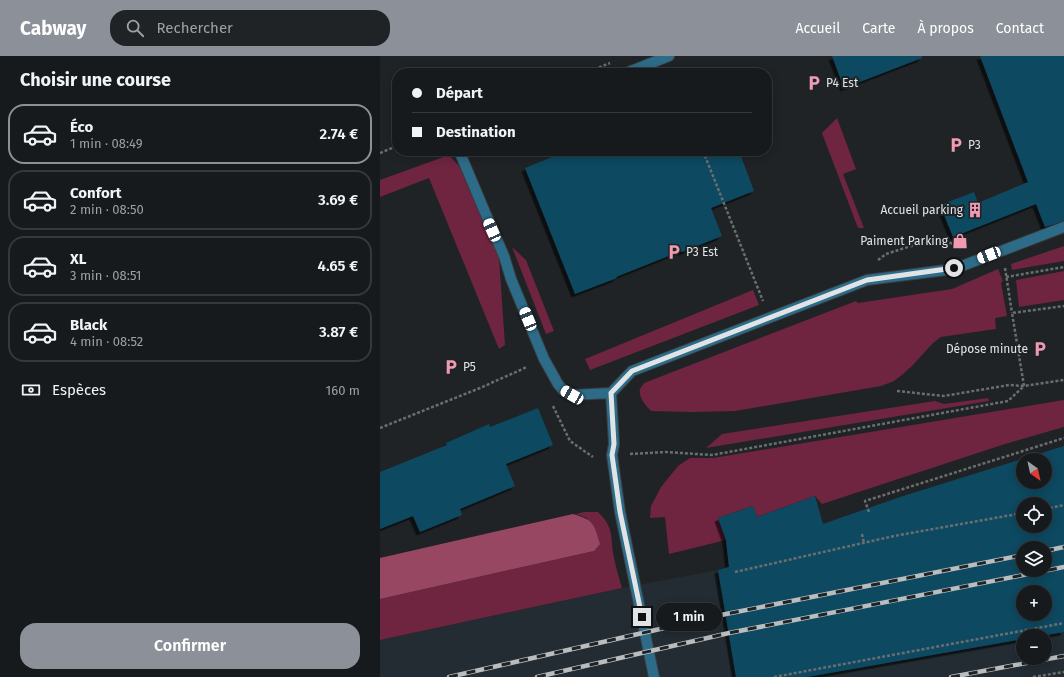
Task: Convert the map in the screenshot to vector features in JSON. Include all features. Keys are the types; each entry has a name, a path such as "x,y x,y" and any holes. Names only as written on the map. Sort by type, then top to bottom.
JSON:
{"lane":[{"path":"639,68 669,56"},
{"path":"461,156 504,256 514,287 544,359 558,384 563,390 572,395 611,393 632,371 867,280 954,268 1064,227"},
{"path":"611,393 614,444 612,455 620,512 654,677"}],"path":[{"path":"598,68 614,62"},
{"path":"380,153 392,148"},
{"path":"705,156 763,302"},
{"path":"1024,386 1006,277 1064,267"},
{"path":"1012,313 1064,306"},
{"path":"380,428 480,388 531,365"},
{"path":"898,391 944,396 1009,385 1024,386 1064,380"},
{"path":"552,402 570,441 593,456 666,452 712,455 1008,401 1024,386"},
{"path":"869,512 865,501 1064,438"},
{"path":"1052,508 1064,505"},
{"path":"735,572 894,536 1016,514"},
{"path":"862,534 864,543"},
{"path":"774,677 1064,623"},
{"path":"1033,677 1064,672"}],"shaded area":[{"path":"837,118 856,169 843,174 864,228 858,228 822,133"},
{"path":"446,156 450,156 459,166 499,258 505,345 499,349 429,178 380,197 380,180"},
{"path":"1064,246 1064,261 1012,270 1011,264"},
{"path":"512,247 526,260 554,331 546,334"},
{"path":"998,269 1003,281 1001,283 1007,316 995,318 996,329 941,337 933,343 903,374 894,381 881,386 735,411 651,411 641,398 640,389 644,383 856,301 858,303 952,289"},
{"path":"1064,271 1064,300 1019,307 1016,280"},
{"path":"753,290 759,305 590,370 585,359"},
{"path":"988,398 989,401 706,448 722,434 935,401 944,404"},
{"path":"1064,400 1064,427 1005,444 822,504 815,496 757,517 753,506 718,518 726,540 669,554 665,517 650,518 651,506 661,487 678,466 690,458 713,458"},
{"path":"1064,446 1064,677 380,677 380,640 622,588 718,570 828,541 823,524 941,484 1016,461 1016,489 1052,489 1052,453 1041,453"},
{"path":"584,512 598,512 607,523 611,534 614,558 622,588 380,640 380,599 594,551 587,518 576,514"},
{"path":"573,514 585,518 594,527 600,544 594,551 380,599 380,558"}],"building":[{"path":"832,56 922,56 922,58 844,88"},
{"path":"980,56 1064,56 1064,221 1045,227 1036,204 953,237 940,205 974,192 978,203 1028,182"},
{"path":"555,156 741,156 754,191 711,208 722,236 575,294 525,168"},
{"path":"538,408 553,445 506,464 515,486 460,509 462,515 420,532 413,516 380,529 380,472 447,445 446,443 489,424 490,427"},
{"path":"1064,446 1064,632 1052,634 1052,629 1016,629 1016,640 807,677 736,677 718,570 729,567 726,540 718,518 753,506 757,517 815,496 823,524 900,497 1016,461 1016,489 1052,489 1052,453 1041,453"}],"railway":[{"path":"1052,550 1064,547"},
{"path":"449,677 726,614 1016,556"},
{"path":"537,677 729,633 1064,567"},
{"path":"951,677 1064,656"}],"place":[{"name":"P4 Est","path":"814,83"},
{"name":"P3","path":"956,145"},
{"name":"Accueil parking","path":"975,210"},
{"name":"Paiment Parking","path":"960,241"},
{"name":"P3 Est","path":"674,252"},
{"name":"Dépose minute","path":"1040,349"},
{"name":"P5","path":"451,367"}],"route":[{"path":"642,617 620,512 612,455 614,444 611,393 632,371 867,280 934,272 954,268"}]}
